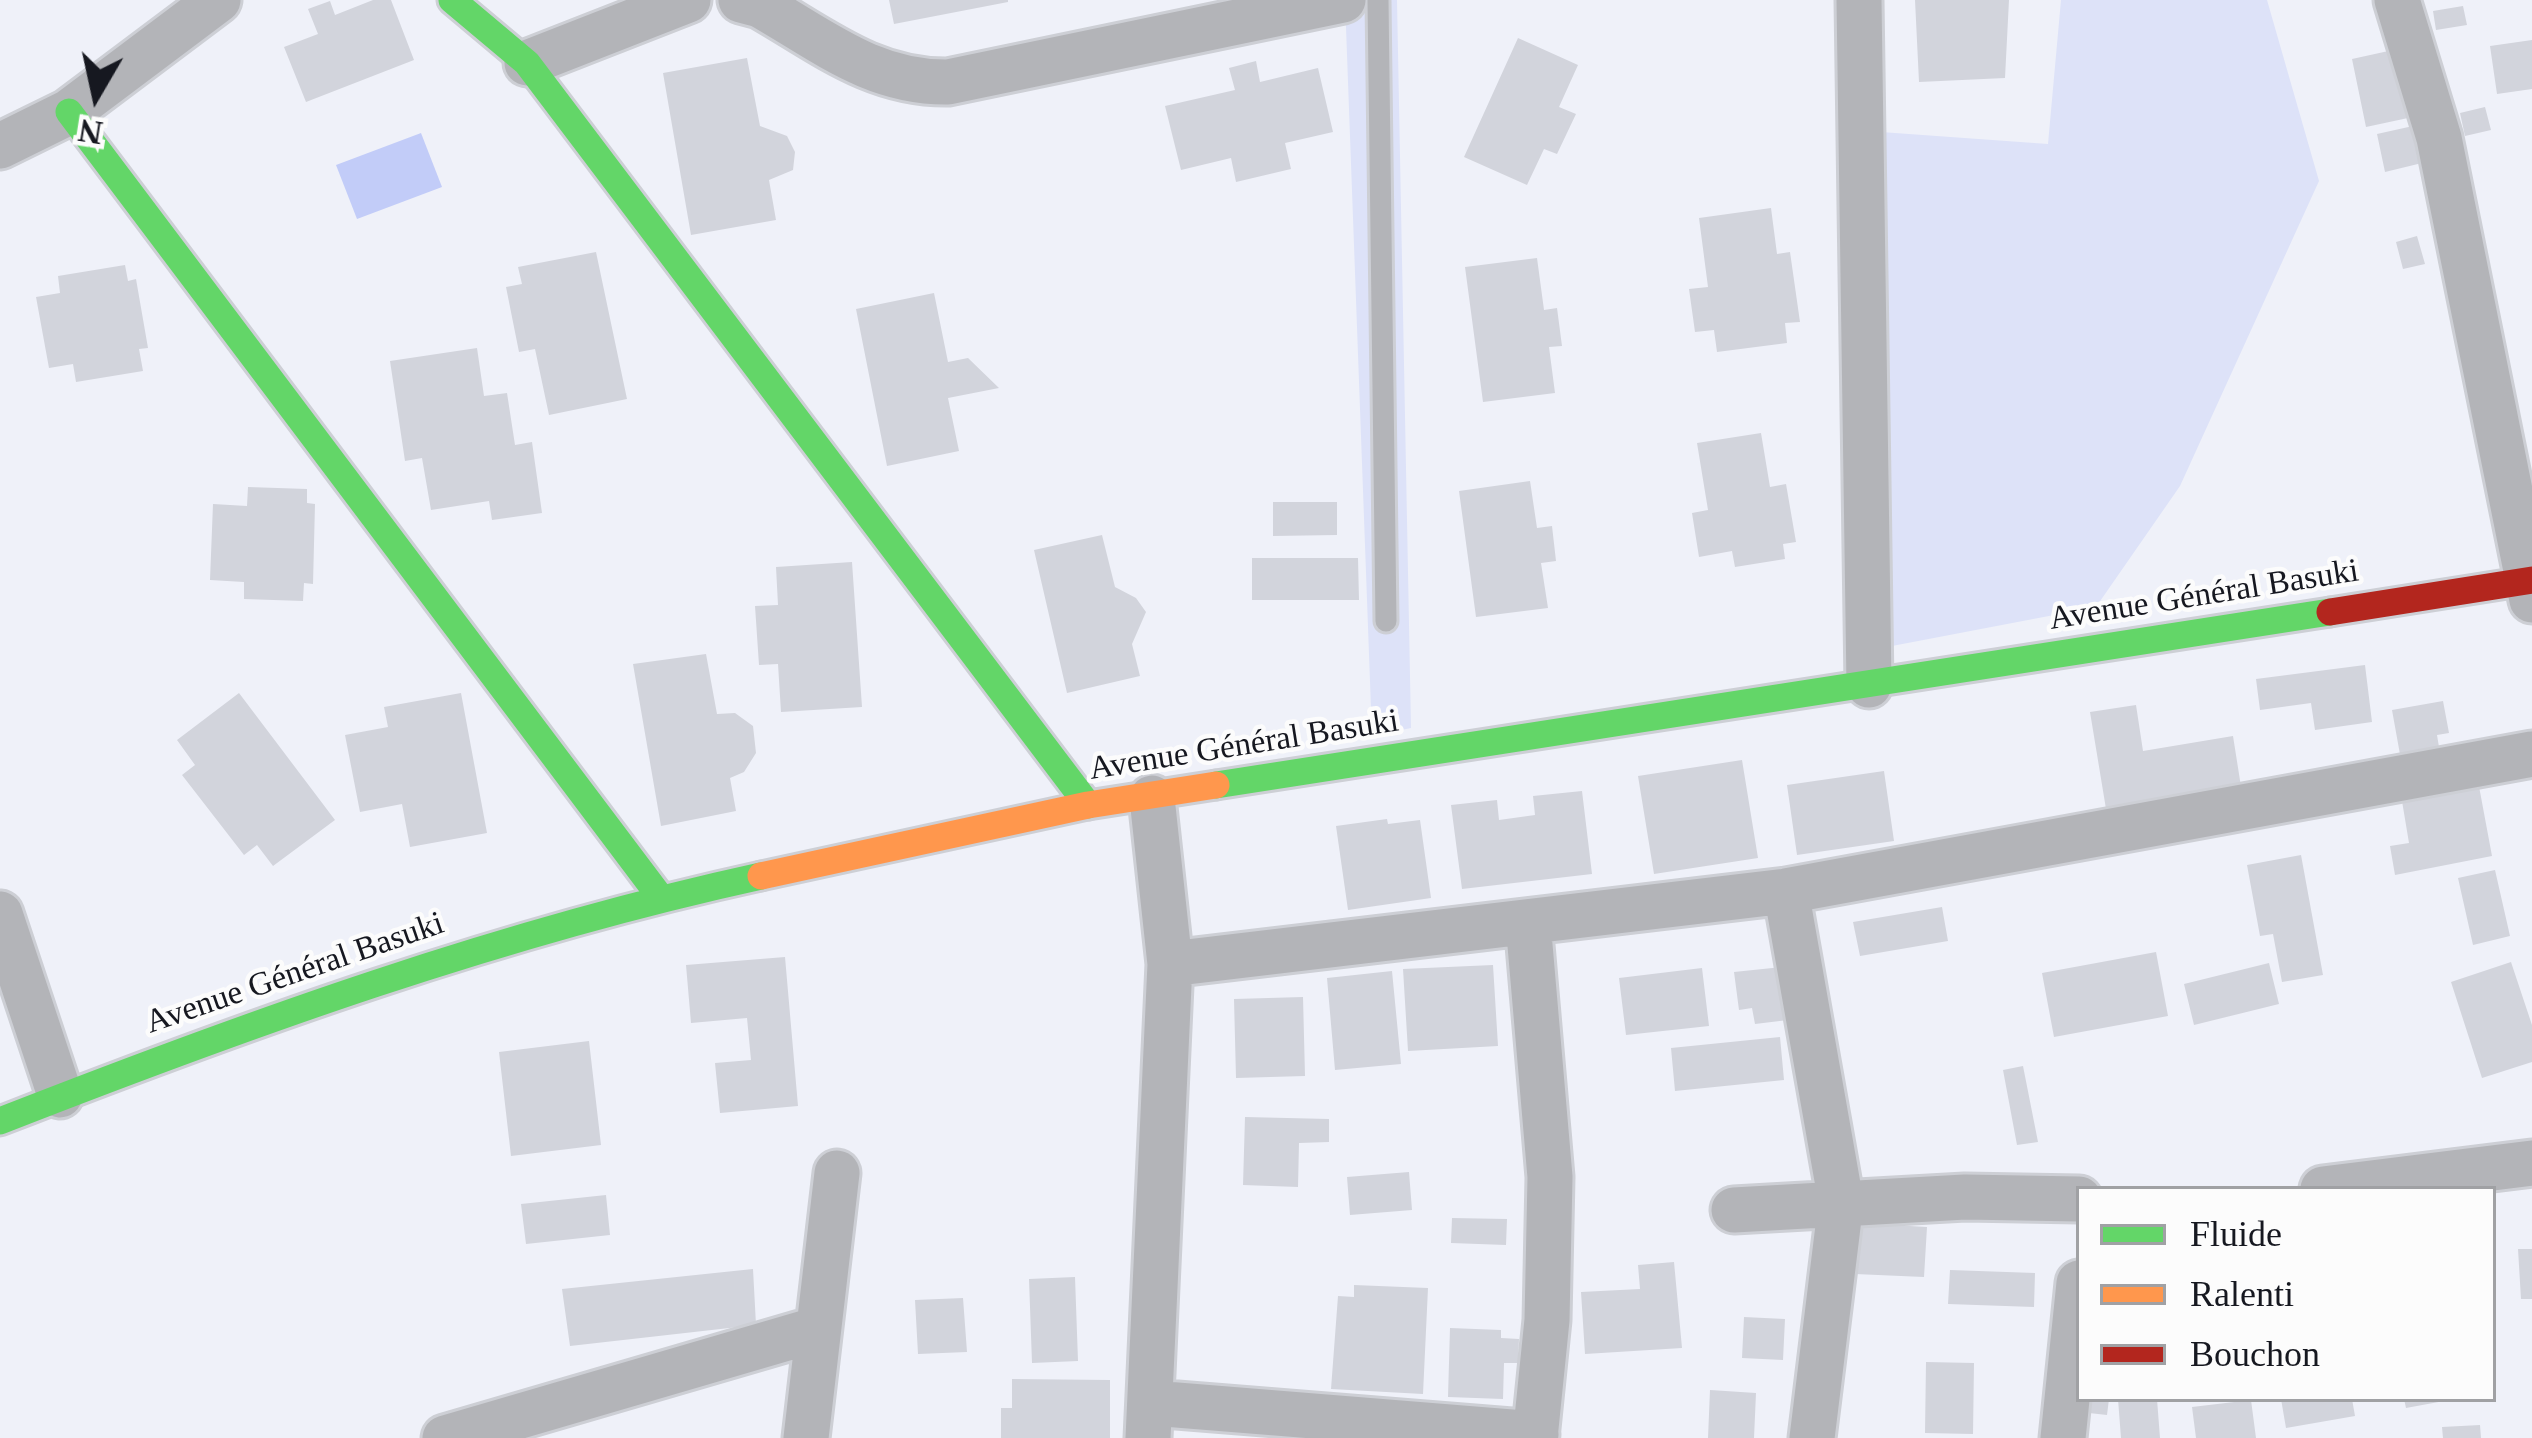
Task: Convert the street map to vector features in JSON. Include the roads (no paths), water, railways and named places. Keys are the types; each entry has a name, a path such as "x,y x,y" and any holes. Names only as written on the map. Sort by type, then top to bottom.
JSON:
{"street":[{"path":"0,146 70,112 218,0"},
{"path":"452,0 527,63 1088,805"},
{"path":"527,63 688,0"},
{"path":"741,0 760,5 882,76 916,82 948,82 1343,0"},
{"path":"1858,0 1869,685"},
{"path":"2397,0 2439,138 2531,587"},
{"path":"70,112 661,898"},
{"name":"Avenue Général Basuki","path":"0,1120 269,1016 661,898 1088,805 2531,587"},
{"path":"1170,964 1786,891 2532,754"},
{"path":"1152,798 1170,964 1150,1420 1535,1436 1547,1320 1550,1177 1528,922"},
{"path":"1786,891 1841,1202 1812,1438"},
{"path":"0,914 60,1095"},
{"path":"2347,1186 2532,1163"},
{"path":"806,1438 836,1173"},
{"path":"1735,1210 1841,1202 2076,1199"},
{"path":"2063,1438 2076,1312"},
{"path":"445,1438 818,1329"}],"lane":[{"path":"1378,0 1386,620"}],"water":[{"path":"421,133 442,187 357,219 336,165"}]}
